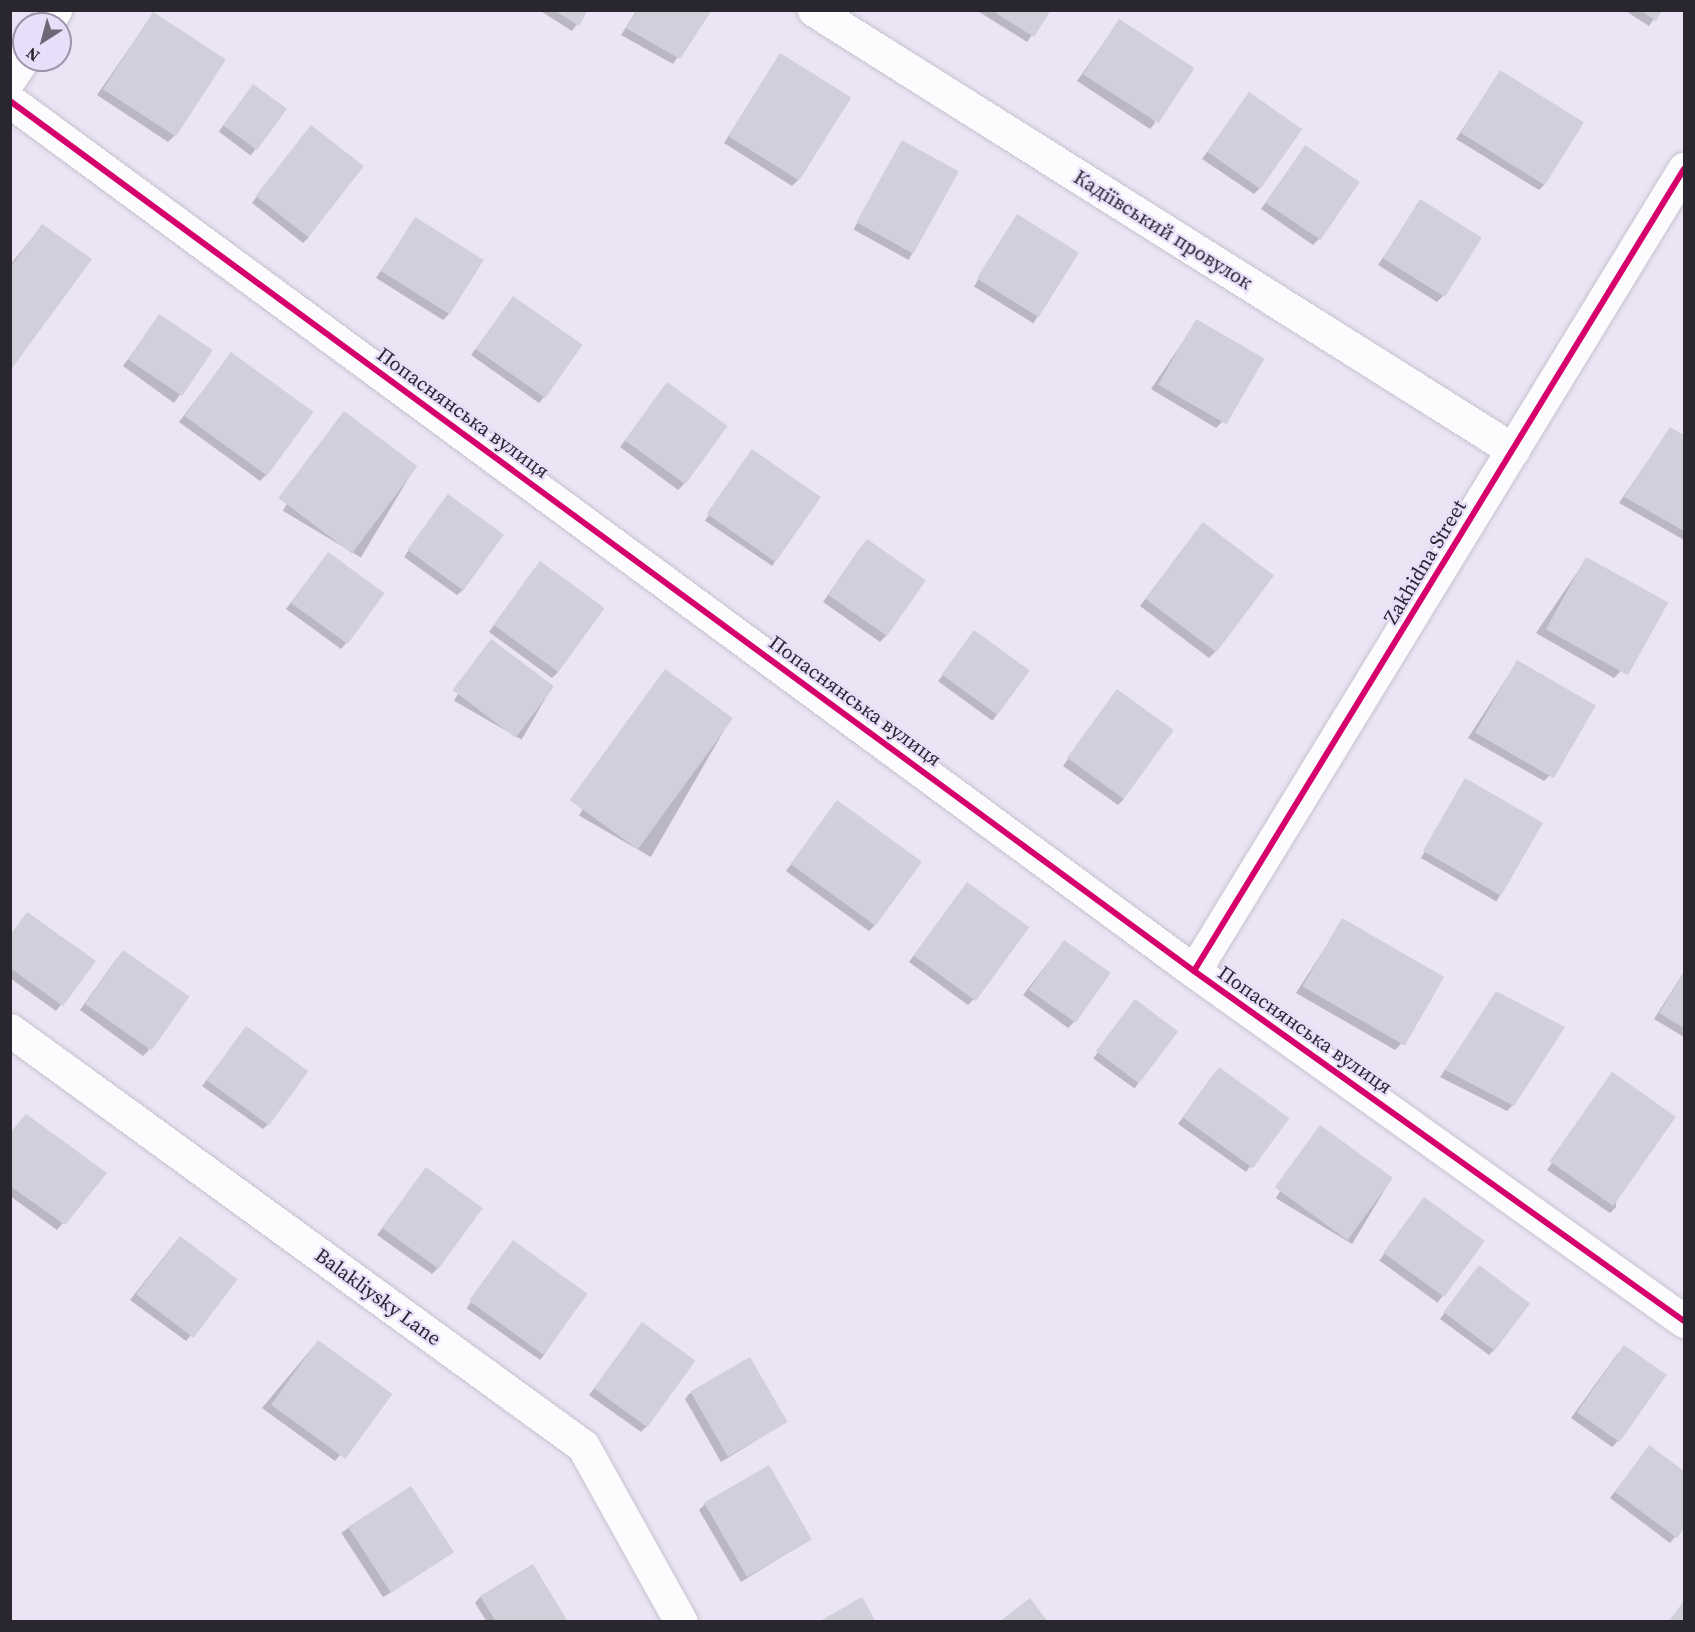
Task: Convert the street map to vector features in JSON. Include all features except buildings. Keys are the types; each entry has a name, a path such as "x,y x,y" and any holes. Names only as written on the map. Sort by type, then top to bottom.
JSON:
{"street":[{"name":"Кадіївський провулок","path":"814,10 1513,450"},
{"name":"Попаснянська вулиця","path":"10,101 1194,971 1684,1321"},
{"name":"Zakhidna Street","path":"1194,971 1684,169"},
{"name":"Balakliysky Lane","path":"10,1029 583,1446 681,1622"}],"cycle path":[{"path":"10,101 1194,971 1684,1321"},
{"path":"1194,971 1684,169"}]}
